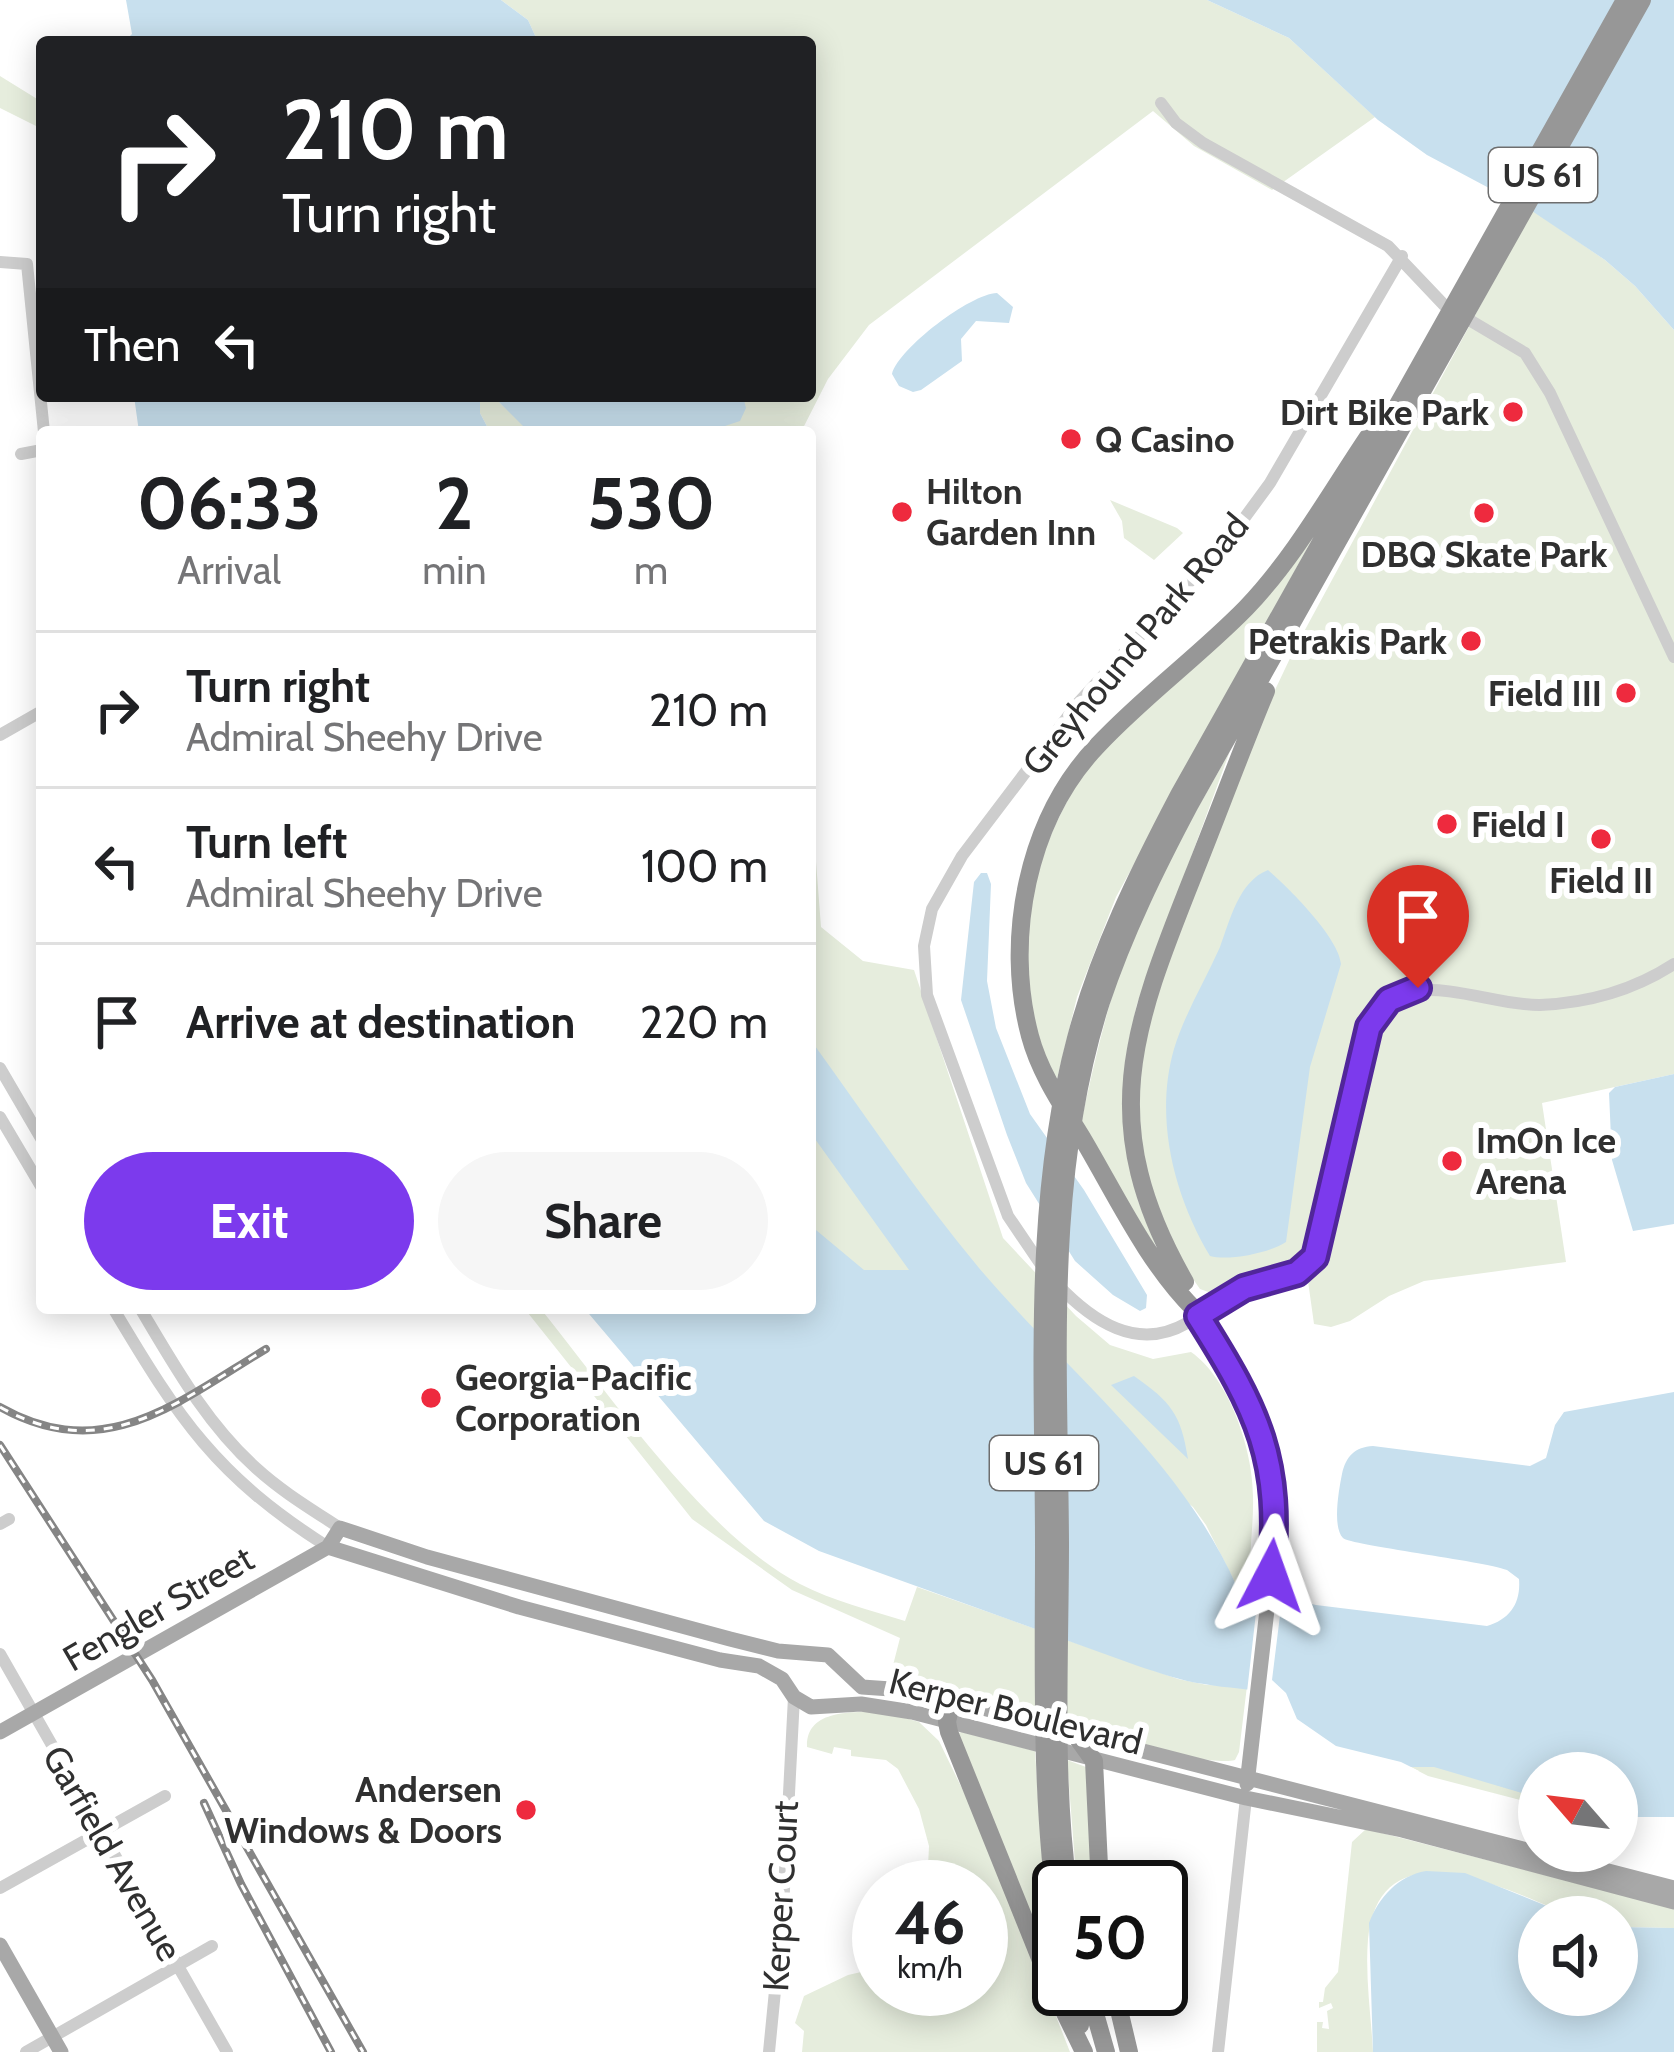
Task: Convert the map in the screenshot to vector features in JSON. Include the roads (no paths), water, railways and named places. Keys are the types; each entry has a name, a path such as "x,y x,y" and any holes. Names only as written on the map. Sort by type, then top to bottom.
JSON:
{"highway":[{"name":"US 61","path":"1066,1860 1059,1779 1059,1243 1094,1003 1161,859 1321,575 1625,0"},
{"name":"US 61","path":"1052,1860 1044,1773 1045,1238 1058,1123 1125,901 1420,367 1439,347 1642,0"},
{"path":"1196,1313 1178,1294 1110,1184 1048,1080 1030,1039 1020,952 1029,876 1050,818 1095,747 1213,641 1272,578 1408,376 1420,367"},
{"path":"1196,1313 1150,1217 1136,1166 1129,1102 1136,1038 1163,954 1250,729 1312,604 1321,575"},
{"path":"952,1698 946,1722 1048,1978 1086,2052"},
{"path":"1074,1733 1104,1763 1095,1783 1098,1860"},
{"path":"1077,2016 1086,2052"},
{"path":"1096,2016 1106,2052"},
{"path":"1120,2016 1129,2052"}],"main road":[{"path":"1196,1313 1244,1388 1271,1475 1275,1510 1246,1798"},
{"name":"Fengler Street","path":"0,1732 328,1547 340,1528"},
{"name":"Kerper Boulevard","path":"340,1528 481,1573 778,1651 828,1655 867,1688 952,1698 1674,1888"},
{"name":"Kerper Boulevard","path":"328,1547 519,1607 759,1666 782,1678 806,1706 875,1705 1246,1798 1402,1830 1674,1902"},
{"path":"793,1694 793,1670 809,1654"},
{"path":"824,1707 843,1690 844,1671"},
{"path":"0,1945 57,2044"}],"street":[{"path":"1161,103 1190,135 1402,256 1436,299 1514,344 1537,368 1674,657"},
{"name":"Greyhound Park Road","path":"1402,256 1270,483 1228,539 1078,703 949,875 927,928 923,962 927,995 995,1185 1021,1240 1068,1296 1109,1327 1155,1335 1244,1288 1297,1273 1315,1257 1366,1036 1389,1000 1418,988 1508,1003 1568,1003 1620,991 1674,964"},
{"path":"0,262 27,264 36,353"},
{"path":"22,454 36,451"},
{"path":"0,735 36,714"},
{"path":"0,1068 36,1130"},
{"path":"0,1117 36,1178"},
{"name":"Kerper Boulevard","path":"117,1314 197,1440 267,1506 328,1547"},
{"name":"Kerper Boulevard","path":"144,1314 202,1408 236,1448 269,1479 340,1528"},
{"name":"Garfield Avenue","path":"0,1654 227,2052"},
{"name":"Kerper Court","path":"769,2052 783,1909 793,1694"},
{"path":"791,1741 824,1707"},
{"path":"0,1888 165,1796"},
{"path":"1218,2052 1246,1798"},
{"path":"26,2052 57,2044 212,1946"}],"water":[{"path":"126,0 501,0 528,20 535,36 130,36"},
{"path":"1207,0 1674,0 1674,330 1605,260 1532,211 1427,155 1378,120 1289,38"},
{"path":"997,293 1013,307 1009,323 976,321 961,339 962,361 921,390 899,386 892,374 921,337 970,302"},
{"path":"135,402 480,402 487,426 138,426"},
{"path":"499,402 744,402 746,408 740,421 725,426 523,426"},
{"path":"1268,870 1323,928 1341,964 1310,1067 1286,1242 1249,1255 1210,1256 1186,1208 1171,1156 1168,1075 1189,1010 1237,903 1250,883"},
{"path":"987,873 991,884 987,981 996,1028 1030,1114 1084,1190 1147,1295 1146,1308 1140,1311 1113,1295 1075,1261 1026,1183 1007,1135 961,1000 974,882"},
{"path":"816,1047 979,1268 1120,1419 1186,1498 1237,1587 1316,1605 1487,1626 1512,1609 1518,1595 1519,1579 1507,1570 1343,1538 1337,1508 1342,1474 1349,1457 1361,1448 1530,1466 1546,1458 1555,1425 1564,1412 1674,1392 1674,1817 1638,1817 1638,1752 1518,1752 1518,1792 1434,1767 1404,1767 1346,1755 1299,1732 1280,1696 1187,1681 1138,1666 819,1551 764,1521 589,1314 816,1314 816,1230 864,1270 909,1270 816,1140"},
{"path":"1674,1074 1674,1224 1633,1231 1612,1160 1609,1093 1615,1087"},
{"path":"1134,1376 1172,1410 1188,1459 1111,1385"},
{"path":"1426,1871 1465,1873 1522,1896 1518,1896 1518,2016 1638,2016 1638,1927 1674,1928 1674,2052 1373,2052 1369,1923 1391,1889"}],"railway":[{"path":"0,1407 38,1424 107,1429 171,1406 266,1349"},
{"path":"0,1445 152,1680 363,2052"},
{"path":"204,1803 241,1884 331,2052"}],"place":[{"name":"Dirt Bike Park","path":"1513,412"},
{"name":"Q Casino","path":"1071,439"},
{"name":"Hilton Garden Inn","path":"902,512"},
{"name":"DBQ Skate Park","path":"1484,513"},
{"name":"Petrakis Park","path":"1471,641"},
{"name":"Field III","path":"1626,693"},
{"name":"Field I","path":"1447,824"},
{"name":"Field II","path":"1601,839"},
{"name":"ImOn Ice Arena","path":"1452,1161"},
{"name":"Georgia-Pacific Corporation","path":"431,1398"},
{"name":"Andersen Windows & Doors","path":"526,1810"}]}
